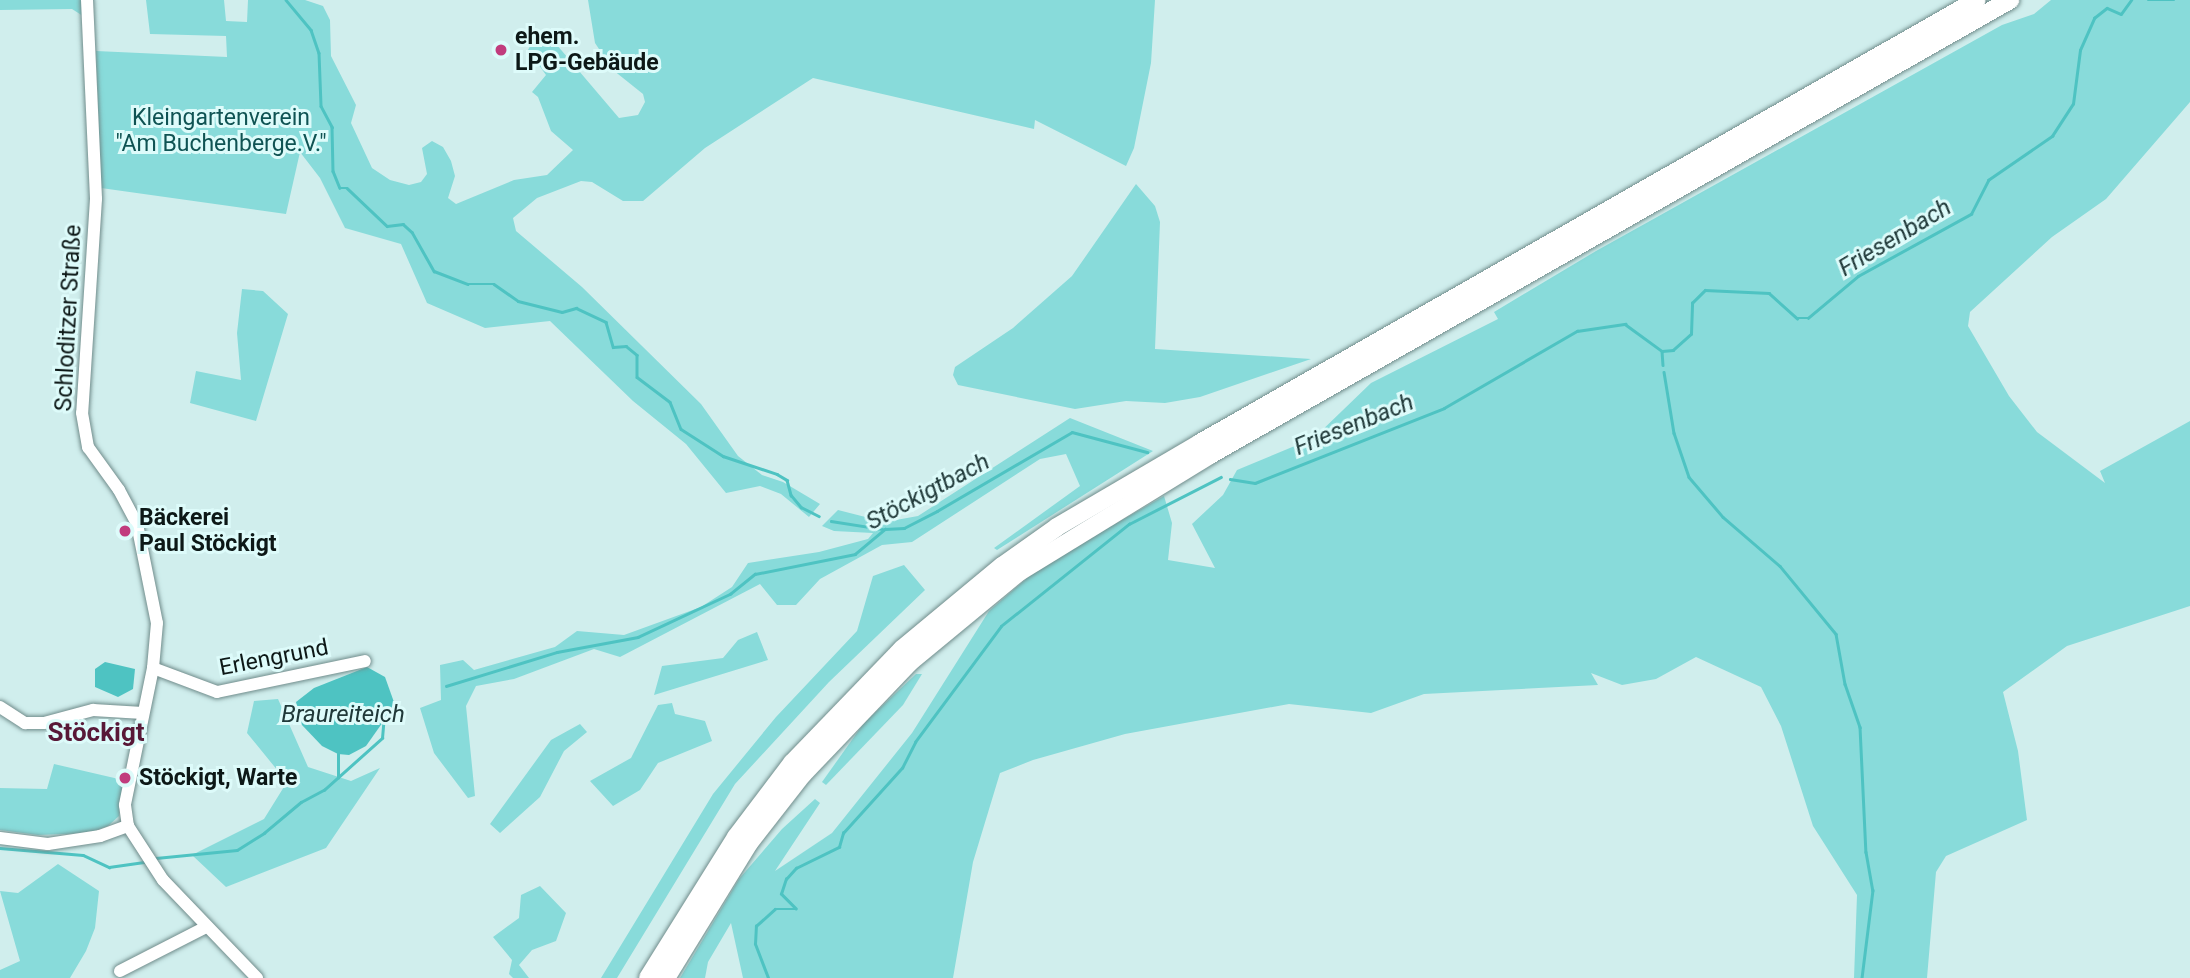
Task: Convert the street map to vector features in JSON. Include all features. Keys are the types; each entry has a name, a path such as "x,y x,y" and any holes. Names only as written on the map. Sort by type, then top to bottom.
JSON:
{"highway":[{"path":"648,978 736,837 776,784 846,704 902,649 991,574 1057,527 1232,433 1977,0"},
{"path":"1232,433 2010,0"},
{"path":"666,978 749,843 820,754 901,671 1019,572 1204,449"}],"street":[{"name":"Schloditzer Straße","path":"87,0 96,199 82,413 88,447 119,489 137,524 157,623 153,668 125,805 128,826"},
{"name":"Erlengrund","path":"153,668 217,692 365,661"},
{"path":"0,707 24,723 44,723 93,710 143,713"},
{"path":"0,838 48,844 100,836 128,826 163,880 257,978"},
{"path":"120,971 206,927"}],"green space":[{"path":"0,0 84,0 83,16 72,9 0,10"},
{"name":"Kleingartenverein \"Am Buchenberge.V.\"","path":"146,0 224,0 226,21 247,22 248,0 305,0 323,6 330,20 331,56 356,105 351,123 372,168 390,180 409,185 421,182 427,174 422,148 432,141 443,147 451,161 455,176 448,198 456,204 514,180 547,175 573,150 551,131 538,97 532,92 546,75 528,50 538,31 545,31 619,118 638,115 645,102 643,94 613,70 595,43 588,0 1155,0 1151,63 1134,148 1126,166 1035,120 1034,129 813,78 705,148 643,201 623,201 592,182 581,181 537,198 513,218 516,231 582,287 701,404 738,456 762,475 783,482 820,504 809,517 781,494 760,486 726,493 686,444 633,401 550,321 485,328 427,303 401,244 345,228 320,178 300,152 286,214 101,188 96,51 227,57 226,36 150,34"},
{"path":"2051,0 2190,0 2190,102 2106,199 2052,237 1970,312 1968,326 2009,396 2037,432 2105,483 2100,471 2190,421 2190,606 2067,646 2003,692 2018,751 2027,820 1946,856 1936,872 1927,978 1854,978 1857,895 1813,826 1781,726 1761,687 1696,657 1656,679 1622,685 1591,673 1598,685 1424,694 1371,713 1289,704 1125,734 1033,760 1000,773 973,862 953,978 743,978 731,923 708,962 705,978 680,978 739,879 782,829 815,799 820,803 775,871 832,833 912,733 989,611 1040,567 1164,496 1172,523 1168,560 1215,568 1192,524 1223,495 1237,470 1314,438 1371,383 1498,319 1494,312 1596,251 2002,25 2034,14"},
{"path":"1136,184 1155,206 1160,222 1155,349 1311,359 1200,397 1165,403 1126,401 1075,409 958,385 953,375 955,367 1013,328 1072,276"},
{"path":"242,289 263,291 288,314 256,421 190,403 196,371 241,380 237,333"},
{"path":"1070,418 1153,451 997,550 994,548 1080,486 1066,454 1040,459 912,542 882,545 820,579 796,605 777,605 760,584 620,657 594,649 514,679 476,686 466,706 475,796 468,798 434,753 420,708 441,700 440,665 463,660 474,670 555,647 577,631 624,635 701,607 732,587 748,563 819,552 868,539 873,533 834,531 822,526 838,510 885,522 918,516"},
{"path":"904,565 925,590 829,682 735,784 617,978 601,978 713,794 776,717 857,631 873,576"},
{"path":"757,632 768,660 654,695 662,666 723,658 738,640"},
{"path":"916,674 922,674 903,705 826,785 822,782 864,723"},
{"path":"278,699 308,767 351,781 380,768 326,848 226,887 192,855 264,819 287,782 247,733 254,701"},
{"path":"672,703 675,714 705,721 712,741 658,763 640,790 613,806 590,781 631,758 658,705"},
{"path":"580,724 587,732 564,751 540,797 500,833 490,824 551,740"},
{"path":"54,764 123,780 119,816 108,826 89,833 38,835 0,830 0,788 47,789"},
{"path":"58,864 99,891 95,928 86,951 70,978 0,978 0,970 20,961 0,891 18,893"},
{"path":"540,886 566,913 556,941 532,950 519,965 529,978 513,978 509,974 512,960 493,937 519,918 521,895"}],"water":[{"path":"105,662 135,669 133,689 118,697 95,687 95,669"},
{"name":"Braureiteich","path":"367,667 385,677 395,705 366,746 349,755 338,754 322,746 302,725 296,702 314,688"}],"waterway":[{"path":"286,0 311,30 319,53 321,106 332,127 333,171 340,188 347,188 387,226 403,224 412,232 434,271 468,284 494,284 518,301 562,312 576,308 606,322 613,347 626,346 637,355 637,377 670,402 681,429 723,456 777,474 787,480 791,495 801,507 819,516"},
{"name":"Friesenbach","path":"1230,479 1255,483 1444,408 1577,331 1625,324 1662,351 1673,350 1691,334 1692,303 1705,290 1769,293 1797,318 1808,318 1858,276 1971,214 1988,180 2052,136 2073,104 2080,50 2094,18 2107,8 2121,14 2131,0"},
{"name":"Friesenbach","path":"2148,0 2174,0"},
{"path":"1662,351 1663,365"},
{"path":"1664,372 1674,433 1689,477 1723,517 1780,566 1836,634 1845,684 1860,727 1866,852 1873,890 1862,978"},
{"name":"Stöckigtbach","path":"446,686 557,652 638,637 730,594 755,574 855,554 885,529 904,528 937,511 1072,432 1147,452"},
{"name":"Friesenbach","path":"768,978 755,944 756,926 775,909 796,909 781,894 786,879 796,868 839,847 843,833 902,768 915,742 1001,626 1129,524 1221,477"},
{"path":"831,521 882,529"},
{"name":"Stöckigtbach","path":"156,858 237,850 264,833 301,802 324,790 382,738 384,716"},
{"path":"338,754 338,778"},
{"name":"Stöckigtbach","path":"0,848 83,855 109,867 144,862"}],"place":[{"name":"ehem. LPG-Gebäude","path":"501,50"},
{"name":"Bäckerei Paul Stöckigt","path":"125,531"},
{"name":"Stöckigt, Warte","path":"125,778"}],"district":[{"name":"Stöckigt","path":"96,733"}]}
